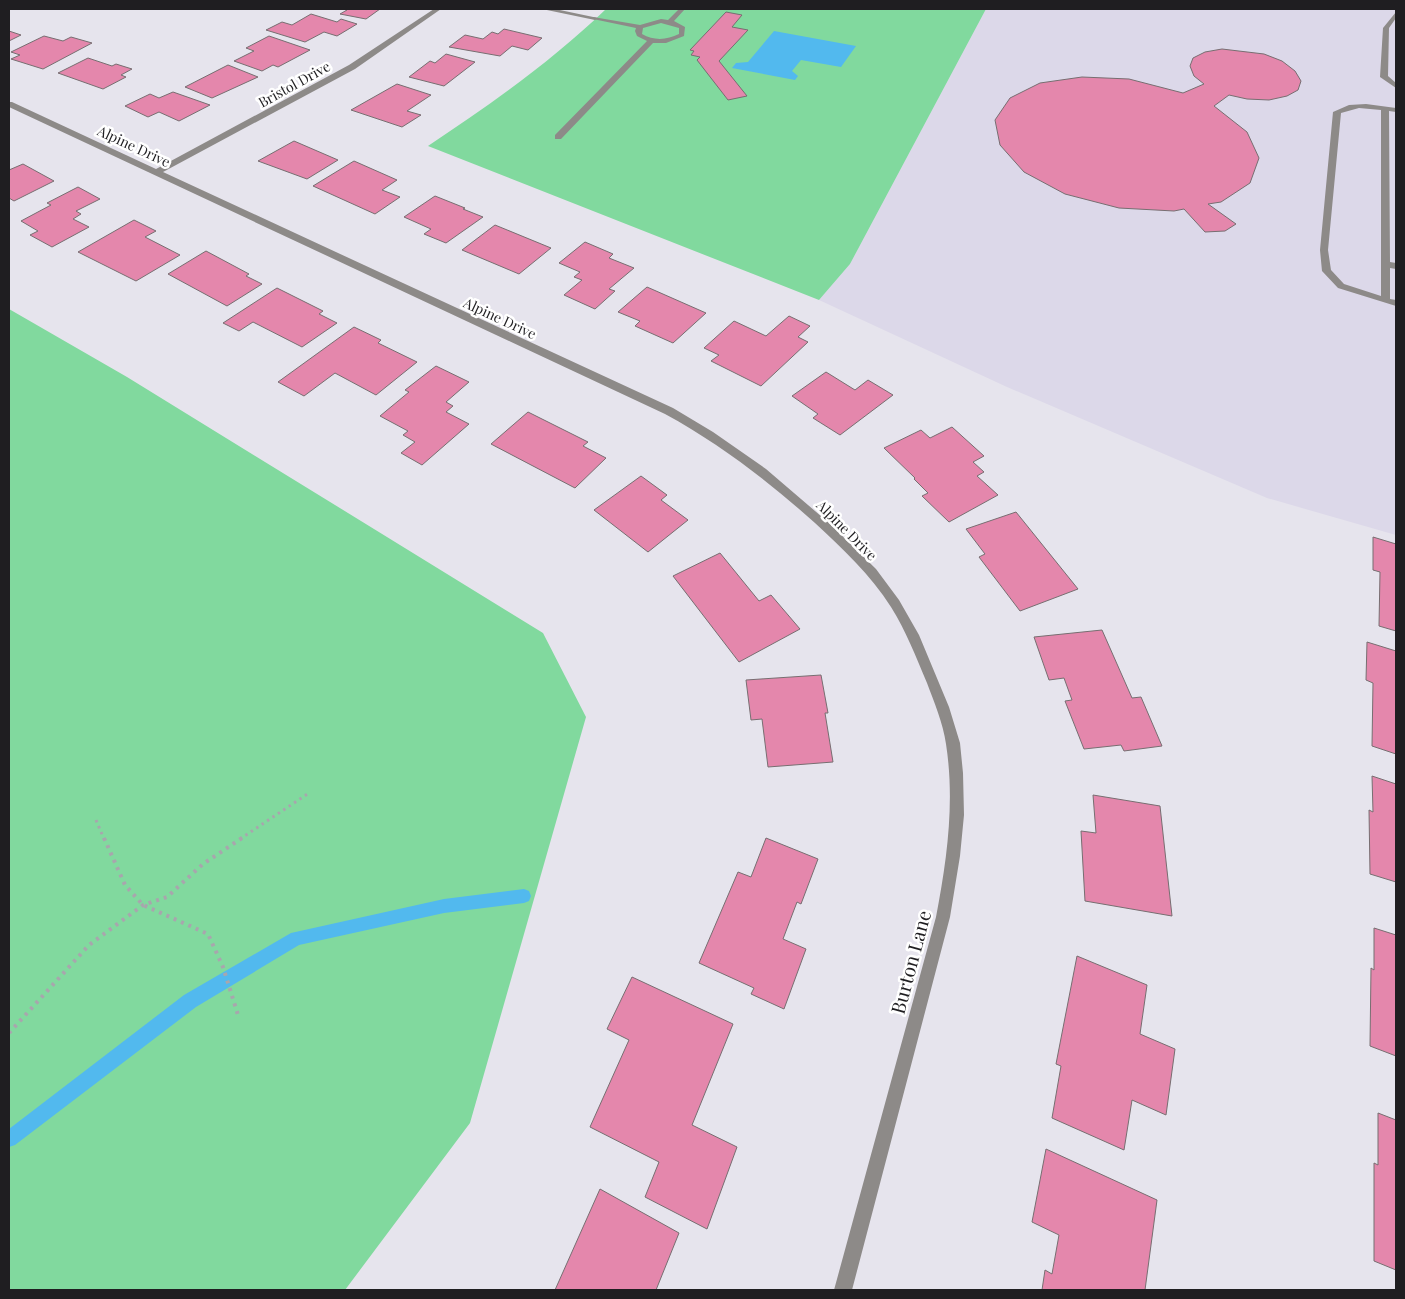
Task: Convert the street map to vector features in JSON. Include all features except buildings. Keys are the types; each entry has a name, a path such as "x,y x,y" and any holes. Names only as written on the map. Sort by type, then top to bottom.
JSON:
{"street":[{"name":"Bristol Drive","path":"157,172 344,71 381,49 438,9"},
{"path":"545,9 640,27 652,22 670,22 682,27 682,35 669,41 651,41 639,35 640,27"},
{"path":"670,22 682,9"},
{"path":"1396,14 1386,28 1384,77 1396,86"},
{"path":"558,137 651,41"},
{"name":"Alpine Drive","path":"9,104 669,411 706,431 773,479 849,548 888,593 917,643"},
{"path":"1396,110 1364,105 1349,106 1337,112 1324,250 1326,271 1341,286 1396,303"},
{"path":"1384,108 1385,301"},
{"path":"1386,264 1396,266"},
{"name":"Burton Lane","path":"843,1290 943,917 953,869 958,809 954,750 941,702 917,643"}],"path":[{"path":"9,1033 89,945 142,905 167,897 204,864 308,793"},
{"path":"96,820 125,885 142,905 208,934 223,967 238,1015"}],"shaded area":[{"path":"986,9 1396,9 1396,535 1267,498 1007,387 819,300 850,264"}],"green space":[{"path":"606,9 986,9 850,264 819,300 428,146 520,82 564,47"},
{"path":"9,309 127,377 543,633 586,717 470,1123 345,1290 9,1290"}],"water":[{"path":"774,31 856,46 841,67 801,60 792,71 798,76 795,80 732,68 736,63 748,62"}],"waterway":[{"path":"9,1139 190,1001 296,938 444,906 524,896"}]}
